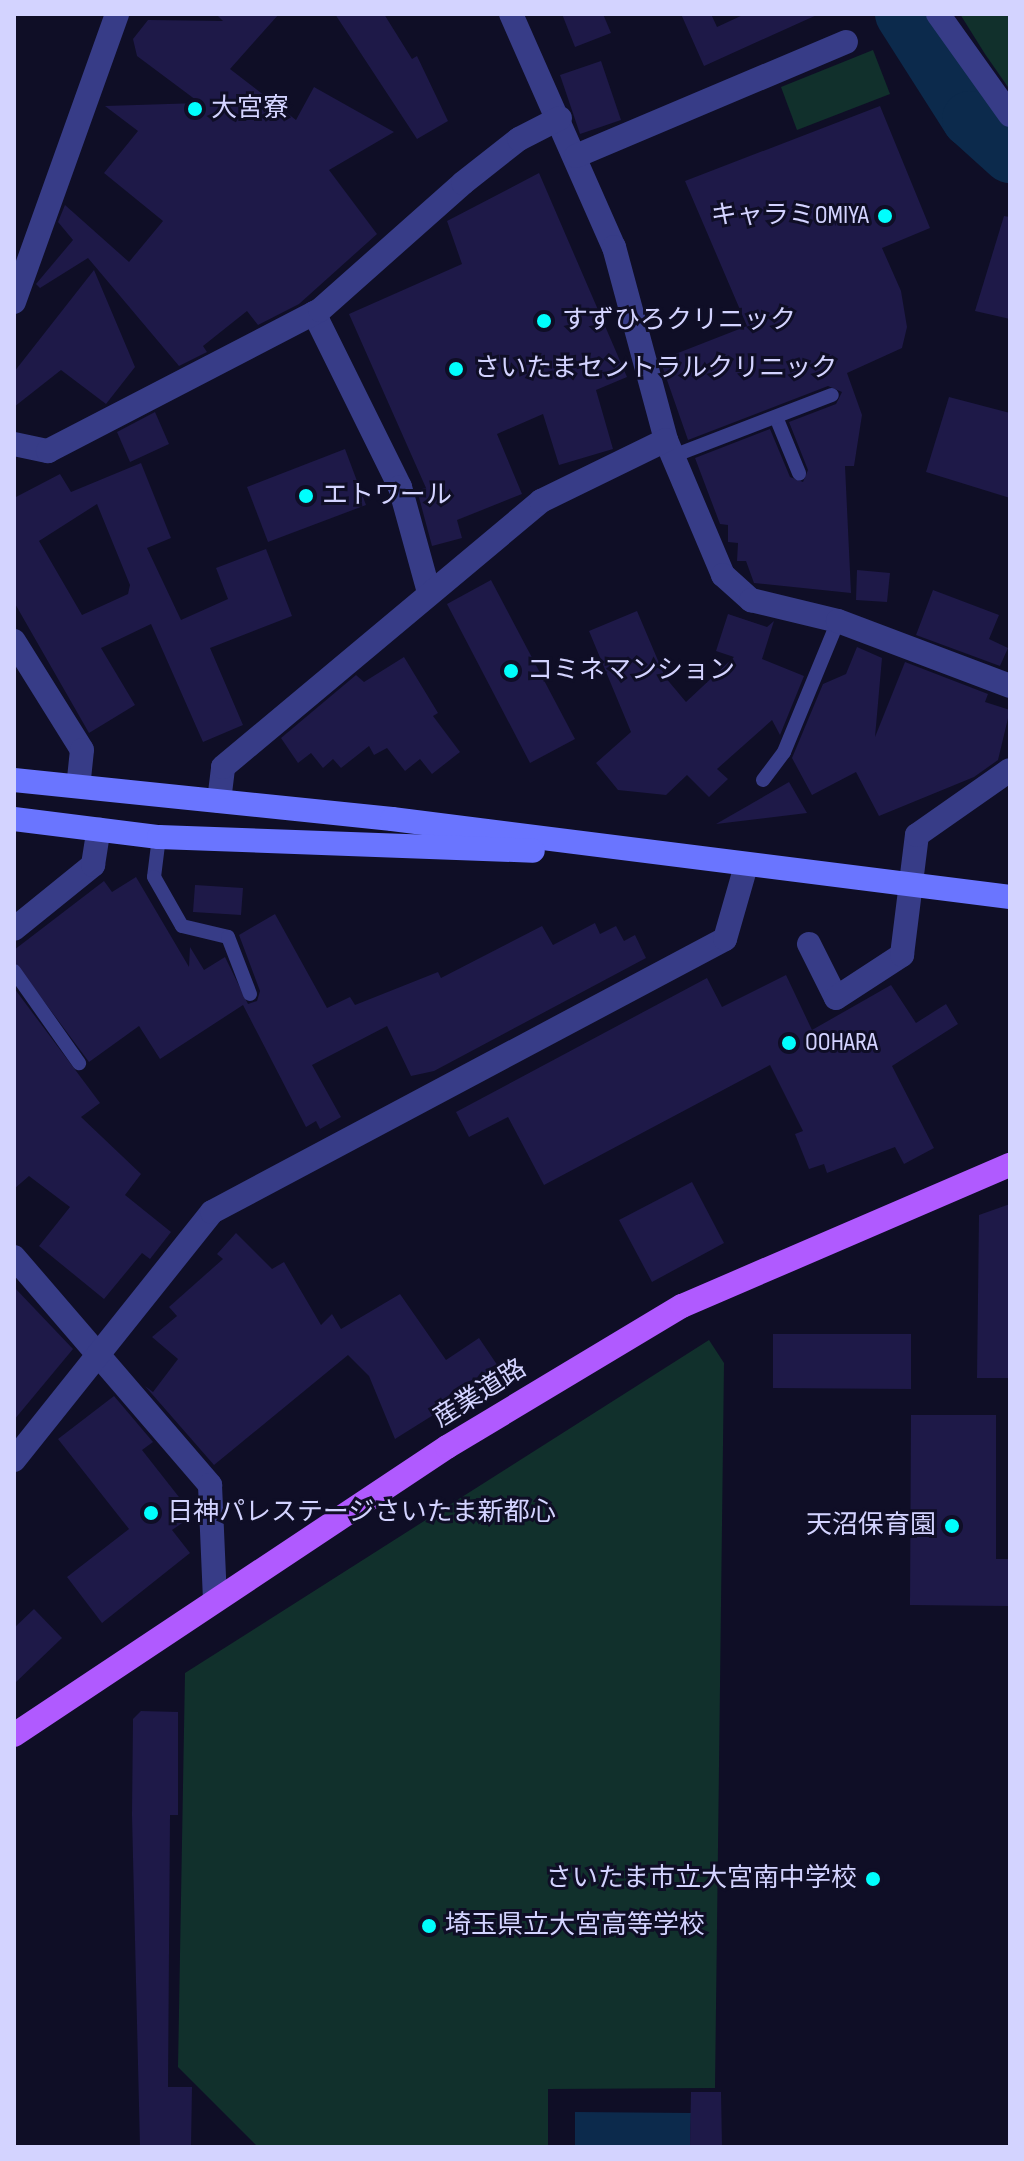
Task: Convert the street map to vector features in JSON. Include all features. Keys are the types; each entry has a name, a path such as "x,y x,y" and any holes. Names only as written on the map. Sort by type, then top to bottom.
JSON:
{"main road":[{"name":"産業道路","path":"14,1735 447,1447 682,1306 1010,1165"}],"street":[{"path":"14,302 117,14"},
{"path":"511,14 560,118 614,247 669,448 710,549 734,589 751,600 838,621 1010,686"},
{"path":"938,14 1010,115"},
{"path":"576,156 846,42"},
{"path":"14,444 48,451 314,313 463,183 519,139 560,118"},
{"path":"314,313 400,487 429,592"},
{"path":"219,801 223,767 541,501 669,448"},
{"path":"14,641 82,750 78,786"},
{"path":"809,944 836,998 902,955 917,835 1010,770"},
{"path":"14,780 219,801 1010,897"},
{"path":"14,819 159,837 683,857"},
{"path":"14,929 93,865 99,829"},
{"path":"14,1460 101,1356 212,1212 725,939 746,866"},
{"path":"14,1257 210,1485 215,1599"}],"lane":[{"path":"669,448 776,417 832,395"},
{"path":"776,417 799,473"},
{"path":"763,780 784,752 838,621"},
{"path":"159,837 154,877 182,926 228,937 250,994"},
{"path":"14,971 79,1063"}],"green space":[{"path":"960,14 1010,14 1010,90 985,54"},
{"path":"873,50 890,94 797,130 781,87"},
{"name":"埼玉県立大宮高等学校","path":"709,1340 724,1363 715,2088 548,2089 548,2147 258,2147 178,2067 185,1673"}],"water":[{"path":"575,2112 691,2113 690,2147 575,2147"}],"building":[{"path":"216,14 279,14 230,69 296,120 314,87 394,132 329,170 377,234 299,304 258,325 247,311 203,346 207,352 179,366 88,258 40,288 36,284 73,240 58,222 65,205 129,262 163,221 104,173 138,131 105,106 200,103 137,56 133,39 148,20 223,21"},
{"path":"335,14 384,14 412,59 417,56 448,121 417,139"},
{"path":"562,14 603,14 611,33 575,47"},
{"path":"681,14 711,14 717,27 745,14 819,14 704,66"},
{"path":"601,61 621,120 580,134 560,75"},
{"path":"880,106 930,228 882,248 901,291 907,327 902,348 847,373 862,415 854,466 845,466 851,593 754,583 746,561 737,561 738,543 728,542 728,525 720,524 695,458 770,429 790,477 803,482 808,470 789,422 836,404 842,392 828,386 688,440 660,360 747,326 685,181"},
{"path":"539,173 627,377 596,390 613,449 559,465 543,414 497,434 522,494 457,520 462,538 432,546 417,490 426,488 349,314 462,264 447,221"},
{"path":"1004,216 1010,217 1010,319 975,311"},
{"path":"94,270 135,367 106,404 61,370 14,407 14,372"},
{"path":"949,397 1010,413 1010,498 926,472"},
{"path":"155,412 169,444 130,462 117,432"},
{"name":"エトワール","path":"345,449 366,505 268,542 247,487"},
{"path":"141,463 171,538 147,548 181,620 228,599 216,568 266,549 292,616 210,648 243,725 203,742 151,624 101,648 135,705 89,733 14,602 14,498 60,474 71,492","holes":["97,504 130,585 128,594 82,615 39,541"]},
{"path":"857,570 890,573 887,602 856,600"},
{"name":"コミネマンション","path":"491,580 575,739 530,763 447,604"},
{"path":"933,590 999,615 989,639 1008,648 1000,666 916,635"},
{"path":"637,611 665,677 686,702 734,657 716,651 728,614 767,627 774,621 762,659 804,676 780,735 772,720 717,769 728,779 709,797 687,775 666,795 618,790 596,763 631,732 589,631"},
{"path":"857,647 882,658 875,737 905,662 988,694 985,702 1010,710 998,760 974,777 879,816 856,772 812,795 792,758 823,684 846,674"},
{"path":"404,657 438,713 433,716 460,752 432,774 420,759 405,771 387,748 374,755 369,746 341,768 333,759 323,768 311,753 298,763 281,738 356,675 364,682"},
{"path":"789,782 807,813 716,824"},
{"path":"136,877 189,967 190,947 204,970 225,957 248,1004 257,1001 260,991 239,935 275,914 327,1008 350,997 355,1005 438,972 441,978 542,926 553,945 595,923 600,934 616,926 624,941 635,935 646,958 434,1071 411,1076 387,1026 312,1065 341,1117 320,1129 316,1121 306,1127 243,1005 160,1059 139,1026 89,1062 14,961 14,950 104,881 112,892"},
{"path":"195,885 243,888 241,915 193,912"},
{"path":"786,975 812,1030 891,985 916,1023 946,1004 958,1024 892,1066 934,1148 904,1164 895,1147 827,1173 824,1164 809,1169 795,1134 803,1131 770,1065 544,1185 508,1117 469,1137 456,1112 707,978 722,1007"},
{"path":"14,988 100,1103 81,1117 141,1174 125,1195 171,1232 150,1259 142,1253 104,1299 39,1246 70,1207 29,1176 14,1189"},
{"path":"692,1182 724,1243 652,1282 619,1220"},
{"path":"1010,1204 1010,1378 977,1378 979,1215"},
{"path":"236,1233 272,1269 284,1262 321,1325 332,1314 341,1329 400,1294 446,1360 479,1338 502,1372 395,1439 369,1376 348,1355 214,1465 145,1386 153,1392 178,1359 152,1337 177,1316 169,1307 223,1259 217,1254"},
{"path":"14,1287 73,1349 14,1420"},
{"path":"773,1334 911,1334 911,1389 773,1388"},
{"name":"日神パレステージさいたま新都心","path":"114,1396 153,1442 142,1450 186,1506 185,1521 172,1530 190,1553 102,1623 67,1577 129,1529 58,1439"},
{"path":"911,1415 996,1415 996,1559 1010,1559 1010,1606 910,1605"},
{"path":"34,1609 62,1638 14,1684 14,1628"},
{"path":"141,1711 178,1712 178,1815 170,1815 168,2087 192,2087 191,2147 140,2147 132,1815 133,1719"},
{"path":"691,2092 721,2092 722,2147 690,2147"}],"waterway":[{"path":"903,14 970,119 1010,155"}],"place":[{"name":"大宮寮","path":"195,109"},
{"name":"キャラミOMIYA","path":"885,216"},
{"name":"すずひろクリニック","path":"544,321"},
{"name":"さいたまセントラルクリニック","path":"456,369"},
{"name":"エトワール","path":"306,496"},
{"name":"コミネマンション","path":"511,671"},
{"name":"OOHARA","path":"789,1043"},
{"name":"日神パレステージさいたま新都心","path":"151,1513"},
{"name":"天沼保育園","path":"952,1526"},
{"name":"さいたま市立大宮南中学校","path":"873,1879"},
{"name":"埼玉県立大宮高等学校","path":"429,1926"}]}
